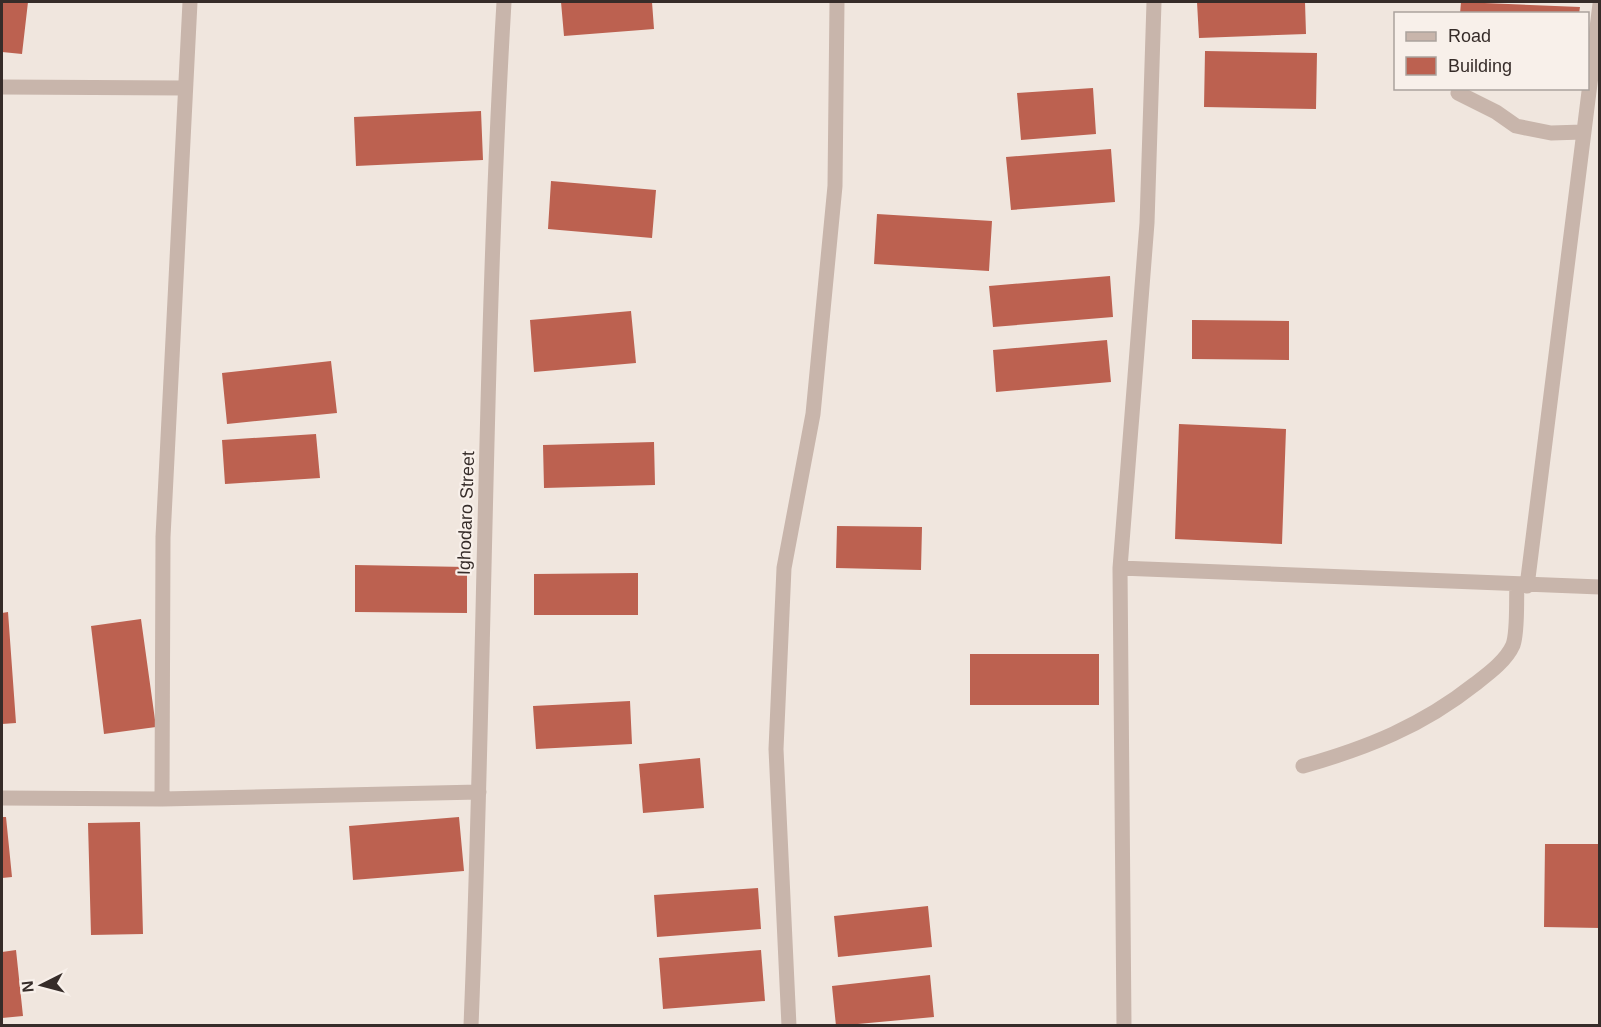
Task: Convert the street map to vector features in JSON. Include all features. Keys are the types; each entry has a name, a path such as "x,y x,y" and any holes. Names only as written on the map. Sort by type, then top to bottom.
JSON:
{"street":[{"path":"162,799 163,537 190,2"},
{"name":"Ighodaro Street","path":"471,1026 496,151 504,2"},
{"path":"789,1026 776,749 784,580 813,414 835,186 837,2"},
{"path":"1124,1026 1120,568 1147,223 1154,2"},
{"path":"1589,84 1599,4"},
{"path":"2,87 184,88"},
{"path":"1303,766 1400,733 1453,702 1484,678 1497,666 1513,644 1588,90"},
{"path":"1458,93 1496,112 1516,126 1551,133 1583,132"},
{"path":"1120,568 1599,587"},
{"path":"2,798 162,799 479,792"}],"building":[{"path":"2,2 28,2 22,54 2,52"},
{"path":"561,2 652,2 654,29 564,36"},
{"path":"1197,2 1305,2 1306,34 1199,38"},
{"path":"1461,2 1580,7 1579,12 1460,12"},
{"path":"1205,51 1317,53 1316,109 1204,107"},
{"path":"1093,88 1096,134 1021,140 1017,93"},
{"path":"481,111 483,160 356,166 354,117"},
{"path":"1111,149 1115,202 1011,210 1006,157"},
{"path":"551,181 656,190 652,238 548,229"},
{"path":"877,214 992,221 989,271 874,264"},
{"path":"1110,276 1113,317 993,327 989,286"},
{"path":"631,311 636,363 534,372 530,320"},
{"path":"1192,320 1289,321 1289,360 1192,359"},
{"path":"1107,340 1111,382 996,392 993,350"},
{"path":"331,361 337,413 227,424 222,373"},
{"path":"1179,424 1286,429 1282,544 1175,539"},
{"path":"316,434 320,478 225,484 222,440"},
{"path":"654,442 655,485 544,488 543,445"},
{"path":"837,526 922,527 921,570 836,568"},
{"path":"355,565 467,567 467,613 355,612"},
{"path":"638,573 638,615 534,615 534,574"},
{"path":"8,612 16,723 2,724 2,613"},
{"path":"141,619 156,727 104,734 91,626"},
{"path":"970,654 1099,654 1099,705 970,705"},
{"path":"630,701 632,744 536,749 533,706"},
{"path":"700,758 704,808 643,813 639,764"},
{"path":"2,817 6,817 12,877 2,878"},
{"path":"459,817 464,871 353,880 349,826"},
{"path":"140,822 143,934 91,935 88,823"},
{"path":"1545,844 1600,844 1600,928 1544,927"},
{"path":"758,888 761,929 657,937 654,895"},
{"path":"928,906 932,947 838,957 834,916"},
{"path":"16,950 23,1016 2,1018 2,952"},
{"path":"761,950 765,1001 663,1009 659,958"},
{"path":"930,975 934,1017 836,1026 832,986"}]}
